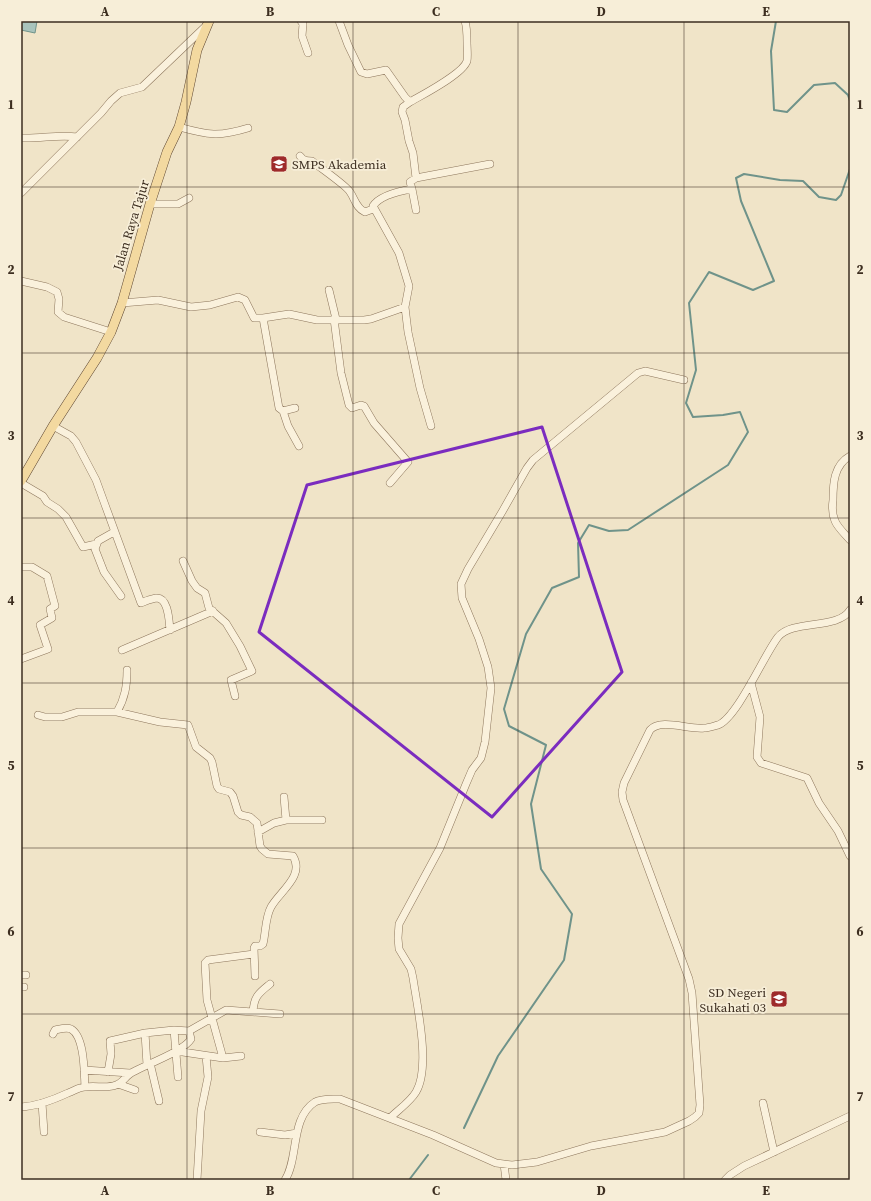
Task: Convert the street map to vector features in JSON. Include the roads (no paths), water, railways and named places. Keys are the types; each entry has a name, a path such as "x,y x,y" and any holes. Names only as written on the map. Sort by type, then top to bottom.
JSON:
{"main road":[{"name":"Jalan Raya Tajur","path":"21,482 53,426 97,358 111,332 122,303 150,204 167,152 179,127 197,50 209,22"}],"street":[{"path":"301,21 303,24 302,36 308,53"},
{"path":"339,21 348,45 362,72 367,74 386,70 410,102"},
{"path":"416,178 413,153 402,112 403,107 446,80 464,66 467,61 467,27 465,21"},
{"path":"21,193 78,137 118,94 142,86 209,22"},
{"path":"179,127 214,135 248,128"},
{"path":"21,138 37,139 63,135 78,137"},
{"path":"300,156 306,162 312,161 350,190 353,199 361,210 365,212 374,209"},
{"path":"416,210 410,182 416,178 490,164"},
{"path":"412,189 391,194 373,206 399,253 409,286 405,306 408,332 420,388 431,426"},
{"path":"150,204 178,204 189,198"},
{"path":"21,281 47,287 57,292 60,299 58,312 64,317 111,332"},
{"path":"329,290 335,319 341,373 349,405 352,408 361,405 364,406 374,423 408,462 390,483"},
{"path":"122,303 158,300 191,307 210,305 238,297 245,300 254,318 289,314 309,319 371,319 405,306"},
{"path":"263,318 279,408 283,411 288,426 299,446"},
{"path":"390,1118 416,1091 422,1074 423,1056 411,969 399,949 399,924 440,848 472,770 481,758 486,742 491,688 488,667 479,638 462,598 461,584 468,569 533,460 638,373 645,370 684,380"},
{"path":"283,411 295,408"},
{"path":"53,426 71,436 79,447 100,487 114,532 140,603 155,598 159,598 164,602 168,609 170,630"},
{"path":"850,456 838,468 834,477 832,508 835,522 850,540"},
{"name":"Jalan Raya Tajur","path":"21,482 43,496 47,502 58,509 66,517 83,548 96,544"},
{"path":"114,532 98,541 95,549 100,564 121,596"},
{"path":"183,561 192,581 197,588 204,593 210,608 226,623 240,646 252,671 231,680 235,696"},
{"path":"21,567 32,567 47,576 55,606 50,609 52,618 40,625 48,649 21,659"},
{"path":"285,1180 291,1167 297,1133 304,1115 315,1102 320,1100 340,1099 433,1135 496,1163 512,1165 537,1162 591,1146 665,1132 689,1121 699,1113 700,1104 695,1020 690,979 623,800 622,792 624,784 650,730 653,727 665,724 704,728 719,724 726,720 751,683 779,636 790,630 845,617 850,610"},
{"path":"122,650 213,611"},
{"path":"117,712 125,695 127,670"},
{"path":"751,683 760,717 757,757 762,763 807,778 819,803 838,831 850,856"},
{"path":"38,715 46,717 62,717 78,712 117,712 160,722 188,725 196,747 210,758 212,762 219,789 230,792 238,812 241,815 254,819 257,823 260,846 268,854 293,856 297,862 296,875 270,908 264,930 263,943 261,946 254,947 255,976"},
{"path":"284,797 286,820"},
{"path":"258,832 274,823 286,820 322,820"},
{"path":"223,1058 207,1000 206,961 254,954"},
{"path":"253,1012 255,999 258,994 270,984"},
{"path":"108,1072 111,1054 110,1041 145,1033 174,1030 189,1031 226,1010 280,1014"},
{"path":"53,1034 56,1030 66,1028 71,1029 78,1038 82,1053 85,1087"},
{"path":"174,1030 178,1077"},
{"path":"21,1107 42,1103 85,1087 105,1087 118,1084 130,1073 176,1051 189,1043 191,1039 189,1031"},
{"path":"145,1033 148,1064 159,1101"},
{"path":"176,1051 223,1058 240,1056"},
{"path":"197,1180 201,1111 208,1077 206,1056"},
{"path":"84,1070 130,1073"},
{"path":"118,1084 135,1090"},
{"path":"42,1103 44,1132"},
{"path":"763,1103 774,1152"},
{"path":"725,1180 744,1166 804,1139 830,1124 850,1116"},
{"path":"260,1132 285,1135 297,1133"},
{"path":"504,1164 506,1180"}],"water":[{"path":"21,21 37,21 35,33 21,30"}],"waterway":[{"path":"776,21 771,51 774,110 787,112 814,85 835,83 848,95 850,101"},
{"path":"464,1128 498,1056 564,960 572,914 541,869 531,804 546,745 509,726 504,709 526,634 552,588 579,577 578,543 589,525 609,531 628,530 728,465 748,432 740,412 693,417 686,403 696,370 689,303 709,272 753,290 774,281 741,201 736,178 744,174 780,180 803,181 819,197 836,200 841,195 850,169"},
{"path":"409,1180 428,1155"}],"place":[{"name":"SMPS Akademia","path":"279,164"},
{"name":"SD Negeri Sukahati 03","path":"779,999"}]}
